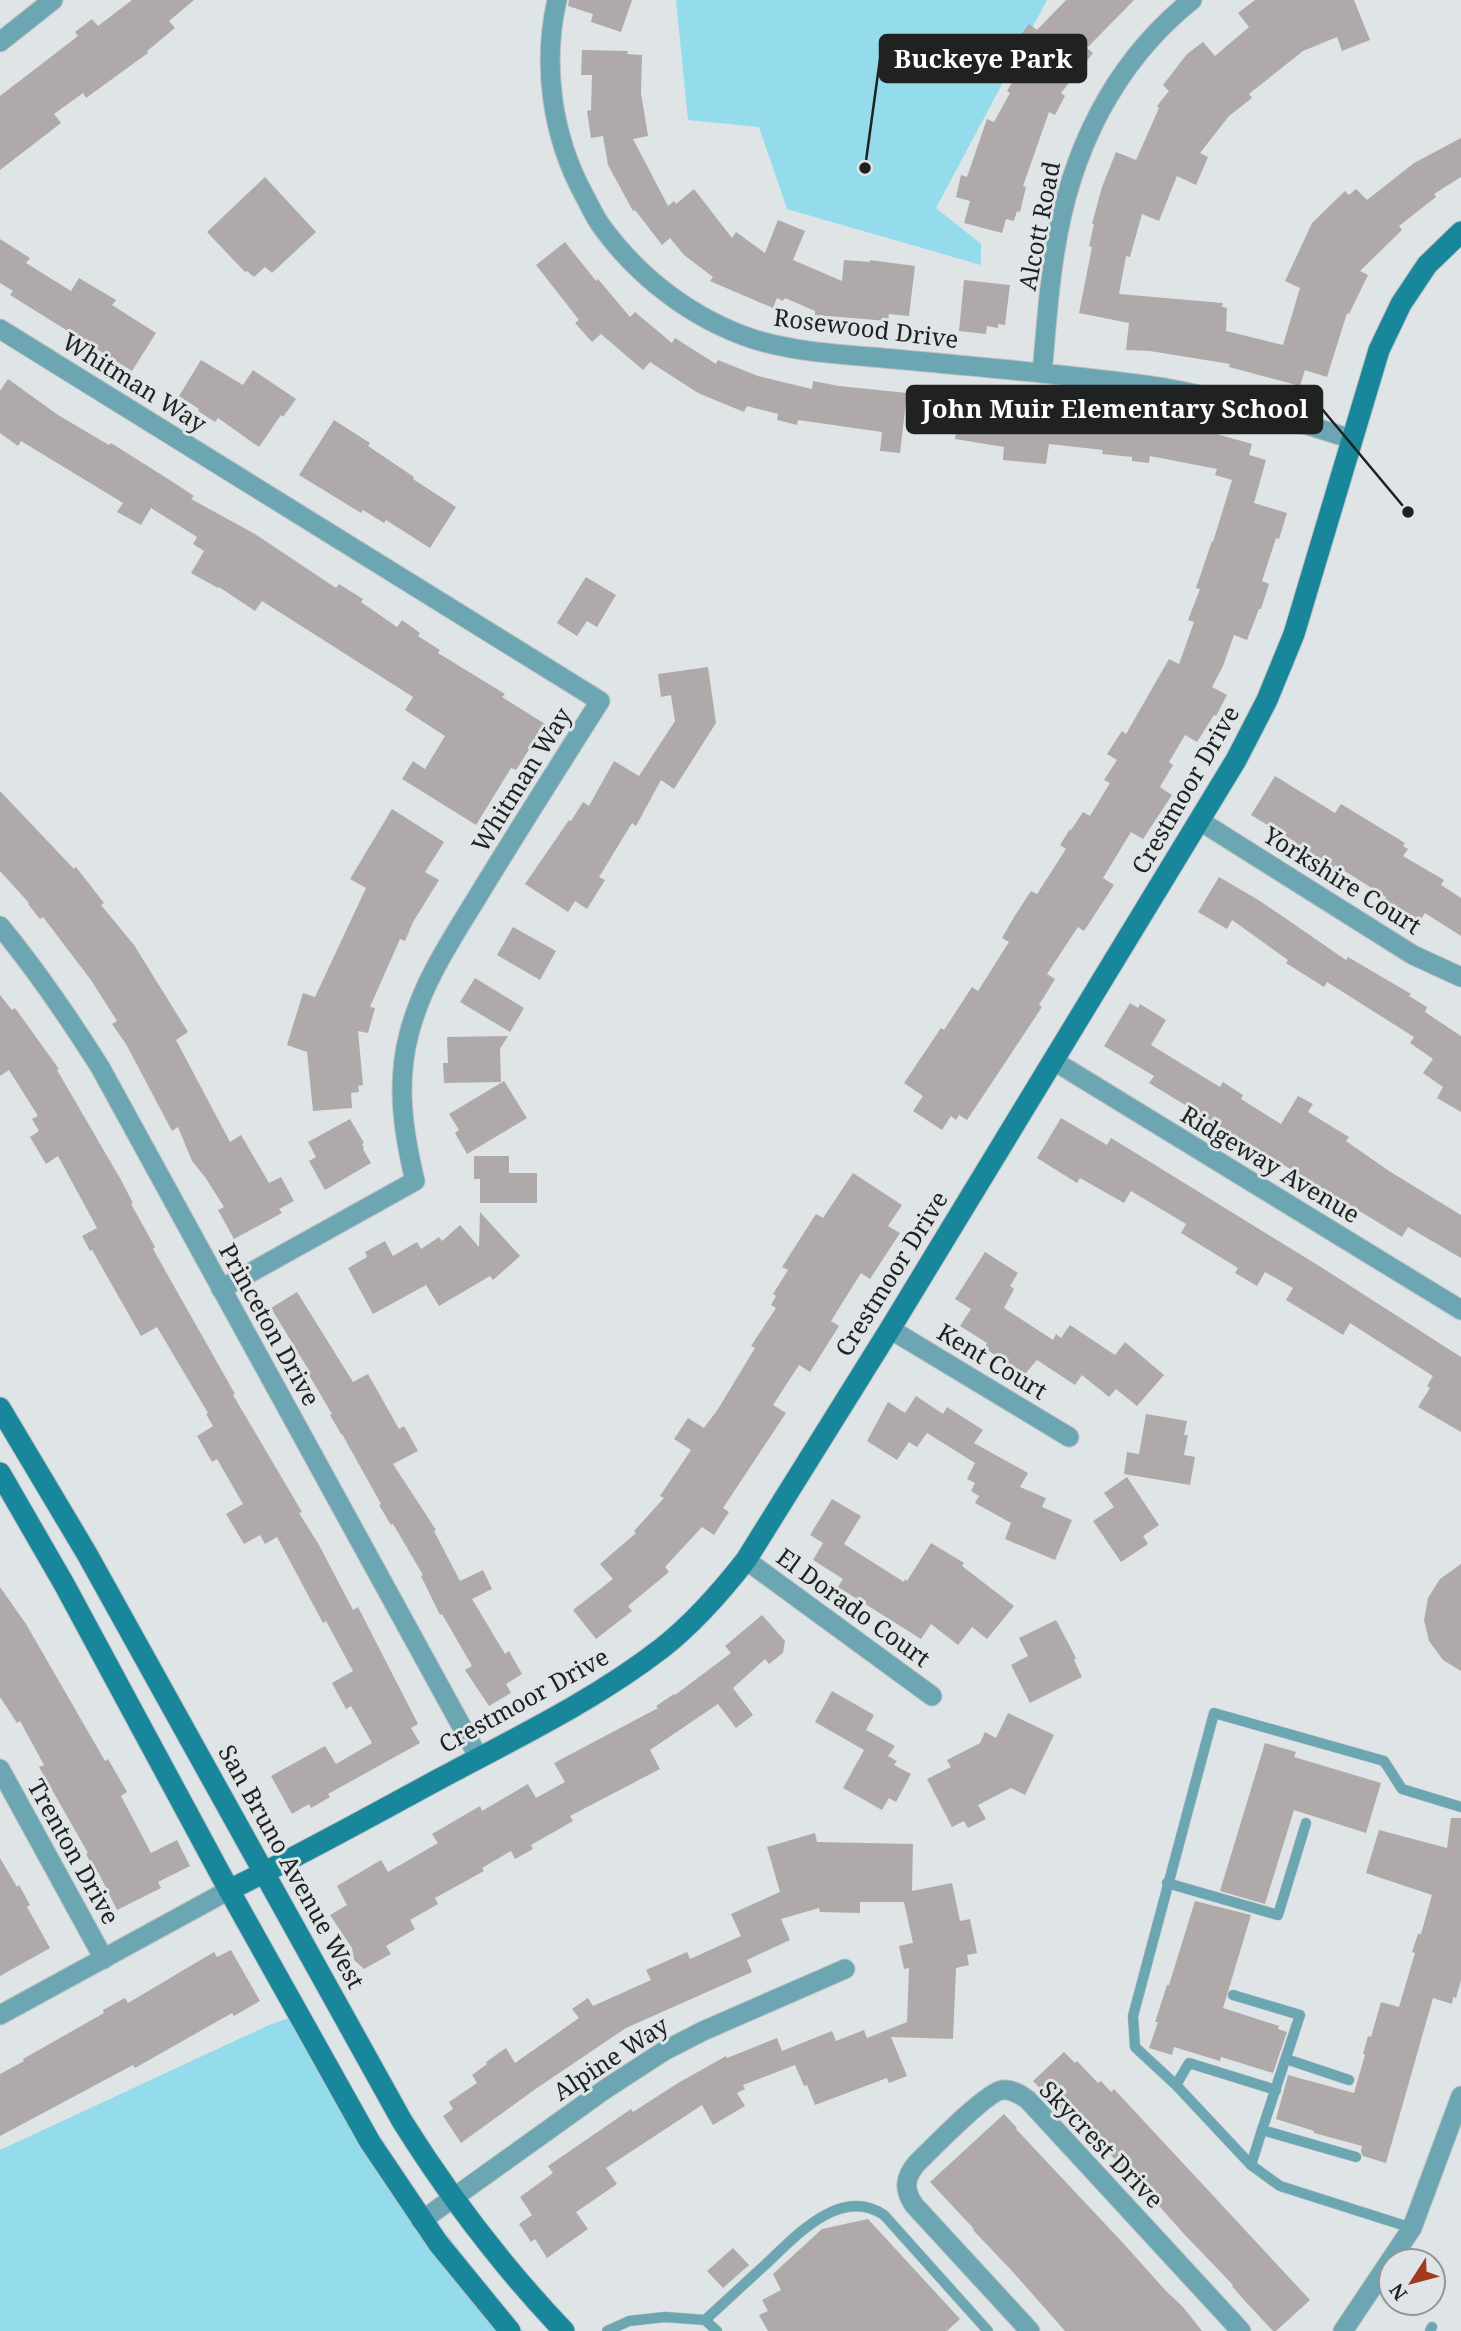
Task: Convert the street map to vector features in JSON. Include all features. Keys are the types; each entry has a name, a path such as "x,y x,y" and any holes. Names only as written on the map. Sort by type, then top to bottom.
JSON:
{"street":[{"path":"0,42 53,0"},
{"name":"Rosewood Drive","path":"556,0 549,52 555,108 562,146 576,180 600,226 629,259 666,293 708,320 754,339 806,350 1041,373 1182,391 1223,400 1352,439"},
{"name":"Alcott Road","path":"1041,373 1055,251 1067,191 1084,141 1112,90 1143,47 1192,0"},
{"name":"Crestmoor Drive","path":"0,2015 589,1697 663,1647 724,1588 746,1560 890,1329 1236,760 1268,701 1294,634 1379,350 1401,304 1427,265 1461,232"},
{"name":"Whitman Way","path":"0,329 600,701 498,862 443,953 423,993 409,1034 402,1077 401,1113 415,1181 221,1289"},
{"name":"Yorkshire Court","path":"1200,821 1413,955 1461,977"},
{"name":"Princeton Drive","path":"0,926 39,975 100,1067 479,1758"},
{"name":"Ridgeway Avenue","path":"1054,1061 1461,1310"},
{"name":"Kent Court","path":"890,1329 1069,1437"},
{"name":"San Bruno Avenue West","path":"0,1408 87,1554 266,1872 390,2100 453,2198 502,2261 564,2331"},
{"path":"0,1473 64,1584 229,1890 365,2134 421,2221 510,2331"},
{"name":"El Dorado Court","path":"746,1560 932,1696"},
{"name":"Trenton Drive","path":"0,1769 104,1959"},
{"name":"Alpine Way","path":"421,2221 604,2090 664,2051 703,2031 845,1969"},
{"name":"Skycrest Drive","path":"1030,2331 914,2205 906,2192 908,2176 917,2163 985,2099 1002,2090 1013,2091 1028,2100 1241,2331"},
{"path":"1343,2331 1412,2228 1461,2096"}],"lane":[{"path":"1412,2228 1280,2186 1251,2165 1176,2085 1135,2047 1133,2016 1214,1713 1384,1761 1402,1789 1461,1807"},
{"path":"1167,1883 1278,1915 1306,1823"},
{"path":"1233,1995 1300,2015 1251,2165"},
{"path":"1286,2059 1349,2080"},
{"path":"1176,2085 1189,2063 1276,2090"},
{"path":"1262,2130 1356,2157"},
{"path":"705,2320 809,2224 835,2211 862,2207 877,2210 884,2215 988,2331"},
{"path":"607,2331 640,2319 665,2317 705,2320 718,2331"}],"shaded area":[{"path":"676,0 1047,0 936,208 981,244 981,265 787,209 759,127 688,120"},
{"path":"298,2015 361,2126 523,2331 0,2331 0,2150 269,2025"}],"building":[{"path":"132,0 194,0 169,21 175,28 147,51 148,53 86,98 83,93 54,114 61,123 0,170 0,96 78,36 75,32 92,19 98,26"},
{"path":"569,0 632,0 621,32 591,22 593,14 568,6"},
{"path":"1066,0 1134,0 1087,48 1093,53 1061,93 1065,96 1055,115 1049,112 1023,186 1026,187 1020,212 1017,211 1014,221 1006,219 1002,233 964,223 970,201 956,197 961,175 967,177 987,119 994,122 1010,93 1007,91 1030,53 1015,42 1029,24 1037,30"},
{"path":"1255,0 1354,0 1370,40 1342,51 1337,37 1303,51 1249,94 1252,98 1229,116 1200,153 1208,157 1196,185 1177,176 1159,221 1142,214 1130,257 1126,256 1119,294 1223,303 1222,307 1227,308 1226,331 1283,345 1300,288 1285,281 1312,223 1345,191 1349,195 1356,189 1367,200 1414,163 1461,138 1461,177 1434,194 1436,197 1399,226 1402,230 1360,271 1368,275 1349,314 1347,313 1327,377 1305,370 1300,386 1229,367 1230,364 1150,351 1126,350 1129,323 1079,313 1092,247 1089,246 1092,224 1102,187 1116,152 1136,160 1159,108 1157,106 1169,91 1163,85 1187,54 1203,42 1215,56 1249,27 1238,13"},
{"path":"582,50 628,51 627,54 642,55 641,93 648,136 633,139 668,206 674,201 676,204 694,189 732,238 736,232 765,253 778,220 805,231 793,260 842,281 844,260 870,260 915,266 909,316 889,314 888,321 815,315 815,311 785,298 783,301 777,298 773,308 710,281 713,277 684,255 670,238 662,245 635,210 633,211 608,165 603,136 591,138 587,111 591,110 592,75 581,75"},
{"path":"265,177 316,232 272,273 265,267 254,277 245,272 207,232"},
{"path":"0,239 30,258 26,263 71,291 79,278 116,300 112,305 156,333 132,371 10,295 13,291 0,283"},
{"path":"565,242 596,281 598,279 630,317 635,312 672,343 675,338 716,364 718,360 758,376 812,389 813,381 907,393 900,453 880,451 882,432 798,420 797,425 777,420 778,414 747,406 744,412 698,393 650,362 643,370 601,334 592,342 575,323 579,320 536,265"},
{"path":"964,280 1010,285 1005,325 998,324 998,328 987,326 986,334 959,331"},
{"path":"201,360 243,385 253,370 296,399 283,417 281,415 259,447 218,418 215,422 179,396"},
{"path":"8,379 58,415 109,445 111,443 176,484 194,496 191,499 255,534 336,588 339,584 363,599 361,602 397,627 402,620 420,633 418,636 440,650 438,653 505,694 502,697 545,724 516,770 511,768 476,825 402,779 413,761 425,769 445,736 405,710 413,697 262,601 255,611 219,587 191,573 204,551 193,544 197,537 151,508 141,525 117,512 123,503 21,441 18,446 0,433 0,391"},
{"path":"960,401 1009,409 1158,423 1213,433 1252,444 1249,455 1266,460 1254,503 1287,513 1262,581 1269,584 1261,609 1247,640 1234,635 1212,687 1227,695 1197,742 1185,735 1169,762 1173,765 1160,787 1172,795 1143,839 1131,832 1103,878 1114,885 1084,931 1078,927 1047,974 1055,979 1039,1005 1042,1007 967,1120 959,1115 956,1120 951,1116 942,1130 913,1111 923,1096 904,1083 972,987 978,991 1009,942 1002,938 1014,917 1031,891 1037,894 1066,849 1060,845 1070,829 1083,812 1090,816 1110,783 1104,780 1117,760 1107,754 1122,731 1126,734 1169,659 1179,664 1194,622 1188,620 1200,589 1196,588 1232,480 1215,475 1217,469 1150,456 1149,463 1132,461 1132,457 1102,454 1103,450 1049,444 1046,464 1003,460 1004,447 955,439"},
{"path":"334,420 370,443 368,446 456,507 430,548 386,520 384,523 363,510 361,513 299,475"},
{"path":"586,577 616,595 597,627 587,621 577,636 557,623"},
{"path":"708,667 716,723 674,789 661,780 636,826 632,823 599,877 605,880 587,909 575,901 568,912 525,884 583,802 589,806 614,761 639,776 675,721 671,695 661,697 658,674"},
{"path":"1275,776 1335,813 1341,804 1405,843 1403,846 1408,849 1403,856 1444,880 1441,885 1461,898 1461,936 1425,913 1420,921 1404,914 1384,902 1386,897 1335,865 1334,868 1315,856 1314,858 1295,846 1297,843 1251,815"},
{"path":"0,791 74,869 76,867 104,903 101,905 134,945 188,1032 176,1040 230,1142 241,1135 269,1183 281,1177 294,1201 279,1209 282,1213 234,1239 218,1210 224,1207 192,1161 178,1127 172,1131 126,1044 112,1024 117,1021 91,980 43,917 40,919 0,871"},
{"path":"392,809 444,842 425,872 439,880 413,922 405,941 400,939 370,1007 375,1008 368,1033 358,1031 363,1085 358,1086 359,1092 351,1093 352,1108 313,1111 307,1052 287,1045 303,993 315,997 366,888 350,879"},
{"path":"1219,877 1260,901 1346,960 1348,957 1411,994 1409,996 1427,1007 1425,1012 1461,1036 1461,1112 1437,1098 1443,1087 1423,1073 1433,1059 1410,1043 1414,1037 1327,982 1324,987 1286,963 1288,960 1232,920 1227,929 1198,912"},
{"path":"513,927 556,951 540,980 497,955"},
{"path":"475,978 524,1008 510,1032 460,1002"},
{"path":"0,995 12,1010 15,1008 59,1069 57,1070 121,1180 155,1247 153,1249 235,1394 233,1395 302,1512 299,1513 353,1610 358,1607 418,1724 411,1728 420,1743 328,1794 330,1797 311,1808 309,1804 292,1814 271,1776 325,1746 336,1764 372,1743 351,1706 346,1709 332,1683 353,1671 326,1621 323,1623 277,1537 265,1544 260,1535 244,1544 226,1514 243,1504 217,1459 212,1462 197,1436 213,1426 206,1414 208,1413 157,1327 141,1336 82,1236 97,1228 58,1156 46,1164 30,1137 39,1131 32,1119 38,1116 9,1070 0,1076"},
{"path":"1130,1003 1138,1008 1140,1004 1166,1020 1151,1045 1220,1087 1223,1082 1243,1095 1241,1099 1281,1124 1298,1096 1313,1104 1308,1112 1349,1137 1346,1141 1461,1215 1461,1258 1408,1227 1402,1237 1343,1201 1341,1203 1323,1189 1149,1083 1154,1076 1104,1046"},
{"path":"508,1036 500,1049 501,1082 444,1083 443,1063 448,1063 447,1037"},
{"path":"504,1081 527,1118 467,1154 455,1133 459,1130 449,1114"},
{"path":"1061,1118 1107,1145 1111,1138 1461,1357 1461,1432 1418,1407 1430,1388 1427,1386 1433,1376 1350,1323 1343,1335 1286,1300 1293,1288 1265,1272 1257,1286 1235,1273 1238,1268 1181,1233 1186,1224 1131,1191 1124,1203 1080,1178 1077,1183 1037,1158"},
{"path":"350,1119 364,1143 363,1149 371,1163 325,1190 309,1161 316,1157 308,1142"},
{"path":"474,1156 509,1156 509,1173 537,1173 537,1203 480,1203 480,1179 474,1179"},
{"path":"853,1173 902,1205 888,1226 900,1233 870,1279 861,1273 831,1321 839,1326 810,1372 799,1365 773,1405 786,1413 723,1508 729,1512 714,1535 702,1527 665,1567 669,1572 628,1606 632,1611 596,1639 573,1610 613,1579 600,1564 636,1533 634,1531 664,1498 660,1496 691,1450 674,1439 688,1418 704,1428 718,1409 755,1348 751,1346 776,1308 771,1305 776,1296 773,1294 788,1270 782,1267 816,1214 823,1218"},
{"path":"480,1212 520,1256 493,1280 490,1276 439,1306 426,1285 373,1314 348,1268 367,1257 365,1252 385,1241 393,1256 417,1242 421,1249 439,1237 442,1241 460,1225 479,1247"},
{"path":"985,1252 1018,1273 1010,1286 1014,1289 1004,1308 1053,1340 1056,1334 1061,1338 1070,1325 1115,1355 1125,1342 1164,1375 1137,1406 1116,1389 1109,1397 1082,1375 1075,1385 1037,1360 1025,1374 984,1348 987,1343 960,1326 971,1309 955,1299"},
{"path":"297,1292 353,1382 368,1374 399,1429 404,1426 418,1451 393,1464 436,1530 434,1531 460,1581 483,1570 492,1589 472,1599 505,1654 509,1651 522,1674 506,1684 511,1693 489,1706 465,1670 472,1666 442,1614 440,1615 421,1576 423,1575 379,1505 381,1504 306,1370 308,1369 271,1308"},
{"path":"916,1396 943,1414 947,1407 983,1430 974,1443 1028,1473 1020,1487 1046,1498 1042,1507 1072,1520 1055,1560 1005,1539 1011,1523 975,1503 979,1496 971,1491 975,1483 967,1479 975,1463 927,1433 917,1447 909,1442 897,1460 867,1441 888,1402 905,1413"},
{"path":"1146,1414 1187,1421 1184,1435 1188,1435 1184,1455 1195,1457 1190,1485 1124,1474 1127,1452 1139,1454"},
{"path":"1127,1477 1159,1525 1143,1536 1148,1544 1121,1562 1093,1521 1114,1507 1104,1493"},
{"path":"832,1499 861,1516 844,1544 904,1582 931,1543 964,1563 962,1566 1014,1606 987,1639 972,1627 958,1645 931,1624 921,1639 838,1587 843,1579 813,1560 823,1543 810,1535"},
{"path":"1461,1564 1461,1671 1443,1660 1429,1641 1424,1620 1428,1598 1440,1579"},
{"path":"0,1587 26,1624 105,1761 108,1759 127,1792 121,1796 151,1853 177,1840 190,1866 158,1882 161,1888 117,1910 39,1767 44,1765 20,1721 17,1723 0,1697"},
{"path":"762,1615 785,1641 783,1653 769,1664 765,1659 733,1688 753,1715 736,1728 718,1704 650,1750 660,1769 570,1816 573,1821 531,1845 533,1849 515,1859 511,1851 482,1868 484,1871 435,1898 438,1904 410,1920 415,1929 386,1946 391,1954 364,1969 354,1960 352,1948 330,1915 347,1905 337,1886 381,1860 388,1872 438,1843 432,1834 480,1806 482,1811 528,1784 536,1798 565,1782 554,1763 658,1708 656,1706 731,1653 725,1646"},
{"path":"1056,1620 1076,1658 1074,1660 1082,1677 1030,1703 1011,1665 1028,1656 1019,1638"},
{"path":"832,1691 874,1715 866,1730 895,1746 888,1756 897,1761 894,1765 911,1774 896,1802 889,1798 882,1810 843,1788 864,1750 815,1722"},
{"path":"1008,1713 1054,1735 1025,1795 1011,1788 978,1805 986,1819 968,1828 964,1821 952,1827 927,1779 951,1767 947,1760 980,1743 985,1732 996,1738"},
{"path":"1265,1743 1296,1752 1294,1757 1381,1783 1366,1833 1294,1810 1265,1904 1220,1891"},
{"path":"1451,1818 1461,1818 1461,1980 1452,2004 1433,1998 1386,2163 1363,2156 1362,2146 1276,2119 1288,2075 1354,2093 1368,2036 1371,2037 1381,2002 1399,2007 1415,1953 1412,1952 1418,1934 1421,1934 1432,1895 1366,1873 1379,1830 1447,1848"},
{"path":"815,1833 817,1842 913,1844 912,1891 952,1883 960,1921 970,1919 977,1953 967,1955 969,1965 956,1968 953,2039 891,2037 907,2076 889,2083 887,2078 815,2105 795,2065 743,2085 745,2089 737,2093 745,2106 713,2125 702,2105 606,2168 617,2184 576,2212 588,2229 547,2258 535,2239 531,2242 519,2224 532,2215 520,2197 553,2173 548,2166 631,2109 633,2112 726,2056 727,2058 777,2038 782,2051 832,2031 836,2041 864,2030 867,2038 907,2022 909,1968 904,1969 899,1946 913,1943 904,1902 860,1902 860,1913 820,1912 819,1908 781,1919 790,1940 747,1960 752,1972 626,2028 461,2143 443,2116 453,2109 449,2102 477,2083 472,2075 487,2064 486,2062 506,2048 515,2063 579,2018 572,2009 588,1998 593,2006 651,1980 646,1970 687,1952 690,1959 741,1936 731,1914 780,1892 767,1847"},
{"path":"0,1858 17,1887 19,1885 30,1905 27,1907 50,1948 0,1976"},
{"path":"1195,1901 1251,1915 1223,2008 1279,2026 1278,2029 1287,2032 1273,2073 1221,2057 1220,2061 1174,2047 1172,2055 1149,2048"},
{"path":"231,1950 260,2001 234,2016 232,2013 135,2068 133,2065 0,2136 0,2074 125,1998 128,2003 214,1952 217,1957"},
{"path":"1064,2052 1075,2063 1077,2061 1098,2083 1101,2081 1111,2092 1114,2089 1310,2300 1276,2331 1244,2300 1083,2123 1065,2105 1060,2109 1033,2081"},
{"path":"1004,2114 1183,2307 1202,2331 1065,2331 930,2182"},
{"path":"868,2219 960,2319 947,2331 768,2331 759,2315 768,2311 762,2300 781,2290 773,2274 822,2229"},
{"path":"733,2248 749,2265 723,2288 707,2271"}],"place":[{"name":"Buckeye Park","path":"865,168"},
{"name":"John Muir Elementary School","path":"1408,512"}]}
